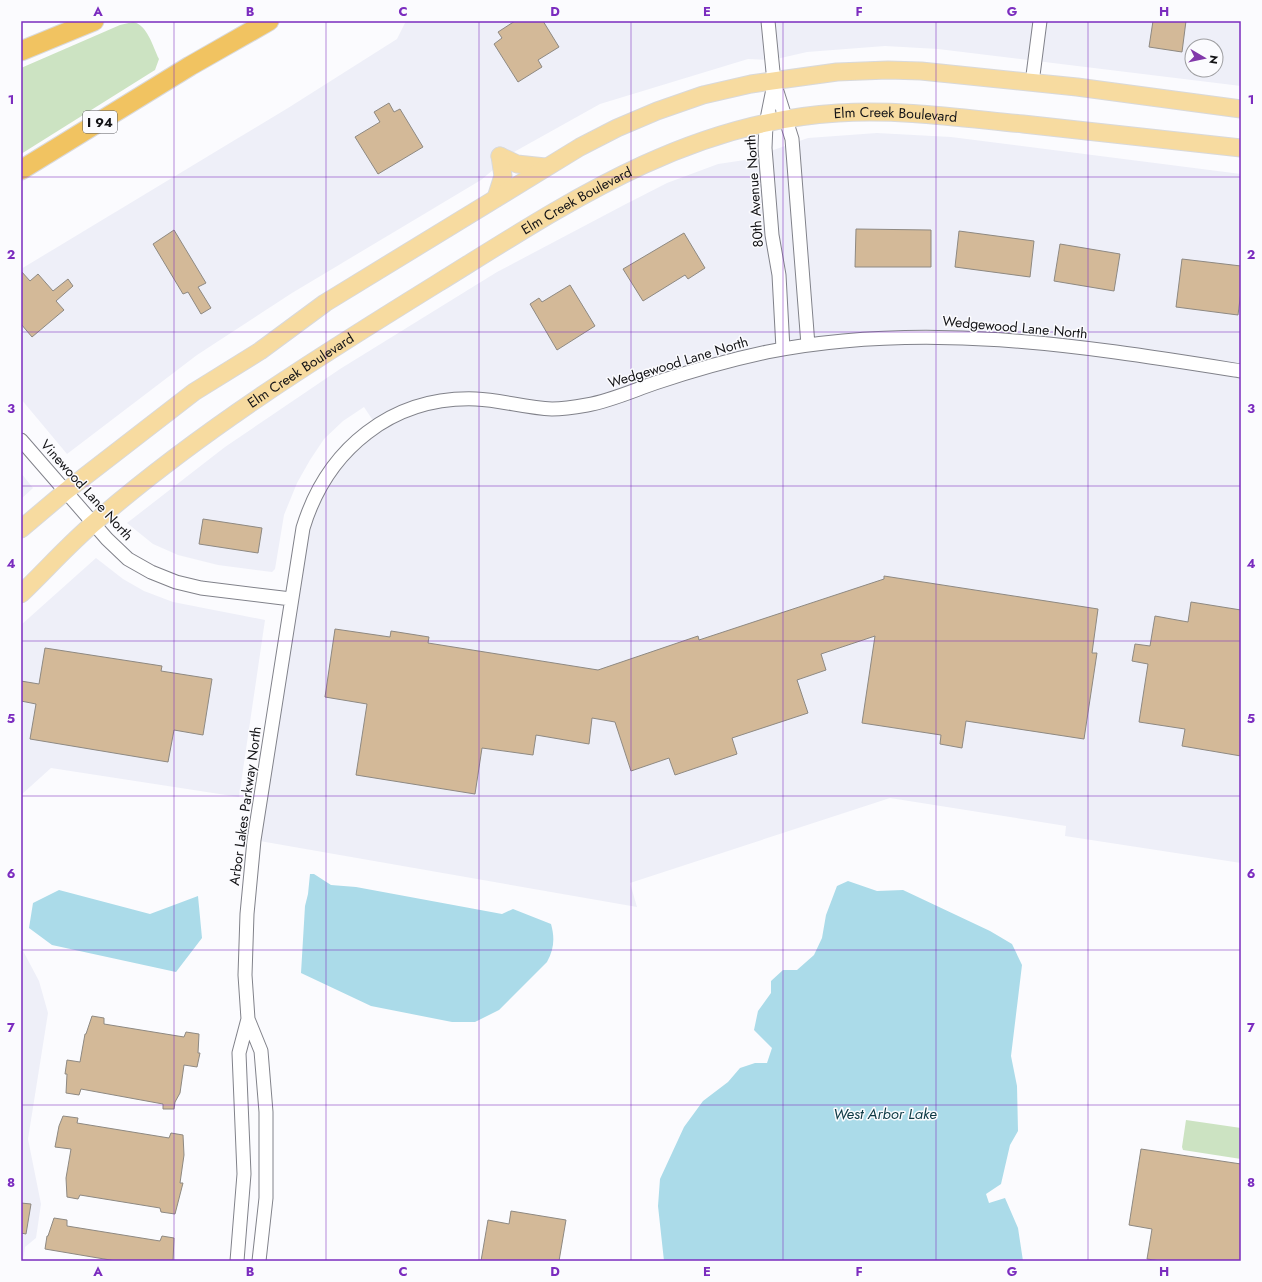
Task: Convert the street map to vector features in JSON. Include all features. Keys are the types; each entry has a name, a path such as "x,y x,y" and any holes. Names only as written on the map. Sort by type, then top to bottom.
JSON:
{"highway":[{"path":"21,51 94,21"},
{"name":"I 94","path":"21,170 190,66 269,21"}],"main road":[{"path":"21,529 194,392 260,351 324,303 545,167 617,128 657,111 704,95 751,84 774,82 807,75 888,70 921,71 1077,87 1241,109"},
{"name":"Elm Creek Boulevard","path":"21,594 93,523 159,469 246,406 365,328 575,199 639,165 697,142 766,124 837,113 920,113 1241,148"},
{"path":"496,198 503,176 500,156 517,164 545,167"}],"street":[{"path":"768,21 774,82 792,139 808,345"},
{"path":"1032,83 1040,21"},
{"name":"80th Avenue North","path":"774,82 766,124 766,148 772,235 779,275 783,349"},
{"name":"Wedgewood Lane North","path":"291,599 303,528 319,487 351,445 388,418 420,406 448,399 478,399 554,409 589,405 721,363 783,349 808,345 907,337 974,337 1035,342 1156,357 1241,371"},
{"name":"Vinewood Lane North","path":"21,440 93,523 128,559 151,572 176,582 201,588 291,599"},
{"name":"Arbor Lakes Parkway North","path":"259,1261 266,1198 266,1112 261,1051 248,1019 245,975 247,914 254,840 291,599"},
{"name":"Arbor Lakes Parkway North","path":"238,1261 244,1174 239,1053 248,1019"}],"shaded area":[{"path":"406,21 1241,21 1241,86 938,49 885,46 807,52 772,60 748,59 600,104 514,152 481,180 292,293 197,355 67,454 21,399 21,269 288,108 397,39"},
{"path":"877,133 951,137 1241,174 1241,863 1065,836 1066,826 890,798 630,883 637,907 254,840 313,500 376,425 364,407 343,421 324,439 297,483 284,515 275,569 272,572 218,565 178,555 153,544 127,523 225,447 340,369 497,272 624,205 667,183 718,164 745,160 808,138"},
{"path":"21,473 33,488 21,499"},
{"path":"96,558 123,579 144,591 173,602 265,620 239,797 51,768 21,795 21,625"},
{"path":"21,947 39,981 48,1013 28,1139 41,1204 36,1238 25,1247 23,1261 21,1261"}],"green space":[{"path":"133,22 138,24 146,31 152,43 159,59 155,70 21,154 21,68 120,25"},
{"path":"1186,1120 1241,1128 1241,1159 1183,1150 1182,1147"}],"water":[{"path":"310,874 314,874 331,885 356,887 502,914 513,909 551,924 553,939 551,953 547,962 499,1010 475,1022 452,1022 371,1006 301,973 305,906"},
{"name":"West Arbor Lake","path":"848,881 877,891 903,890 990,931 1012,944 1022,965 1011,1056 1017,1086 1018,1131 1010,1145 1001,1184 986,1194 989,1203 1005,1198 1018,1228 1023,1261 664,1261 658,1206 660,1179 684,1127 703,1101 728,1082 740,1068 755,1063 767,1063 772,1048 754,1030 758,1011 771,993 771,981 783,970 797,970 814,955 822,938 826,915 837,886"},
{"path":"59,890 150,914 198,896 202,938 176,972 52,945 29,928 33,903"}],"building":[{"path":"515,21 543,21 559,47 538,60 542,67 518,82 494,44 502,38 498,32"},
{"path":"1153,21 1186,21 1182,52 1149,47"},
{"path":"389,103 394,112 400,109 423,147 378,174 355,137 380,122 374,112"},
{"path":"856,229 931,230 931,267 855,267"},
{"path":"174,230 206,283 198,287 211,308 201,314 188,292 183,294 153,244"},
{"path":"959,231 1034,241 1030,277 955,267"},
{"path":"684,233 705,268 688,279 685,275 643,301 623,269"},
{"path":"1060,244 1120,254 1114,291 1054,281"},
{"path":"1182,259 1241,266 1241,291 1238,315 1176,307"},
{"path":"21,271 30,281 38,274 53,291 68,279 73,286 56,301 64,310 32,337 21,324"},
{"path":"570,285 595,326 557,350 530,304 539,298 542,302"},
{"path":"203,519 262,528 258,553 199,544"},
{"path":"884,576 1098,609 1092,653 1097,653 1084,739 966,721 962,748 940,744 941,735 862,723 875,636 821,654 826,670 797,680 808,713 732,738 737,754 675,775 669,758 631,771 615,722 592,718 589,744 536,735 533,755 482,748 475,794 356,775 367,704 325,697 335,629 390,637 391,631 429,637 428,643 598,670 698,636 699,640 884,579"},
{"path":"1191,602 1241,610 1241,756 1182,746 1185,729 1139,722 1148,664 1132,661 1135,644 1150,646 1155,616 1188,622"},
{"path":"45,648 162,666 161,671 212,679 203,735 174,730 168,762 30,739 36,704 21,701 21,681 39,684"},
{"path":"92,1016 104,1018 104,1024 184,1037 186,1032 199,1034 198,1053 200,1053 197,1067 184,1065 180,1093 175,1102 174,1109 163,1109 163,1104 81,1089 79,1095 66,1093 67,1074 65,1074 67,1060 80,1062 85,1034"},
{"path":"63,1116 78,1118 77,1123 169,1138 171,1133 183,1135 184,1155 180,1183 183,1183 175,1214 161,1212 160,1208 80,1195 78,1199 67,1197 66,1178 71,1149 55,1147 59,1126"},
{"path":"1141,1149 1241,1164 1241,1261 1161,1261 1147,1259 1152,1229 1129,1225"},
{"path":"21,1203 31,1204 26,1234 21,1233"},
{"path":"511,1211 566,1220 559,1261 481,1261 488,1220 509,1224"},
{"path":"54,1218 67,1220 67,1226 160,1241 162,1236 174,1238 173,1261 116,1261 45,1249 47,1236"}]}
